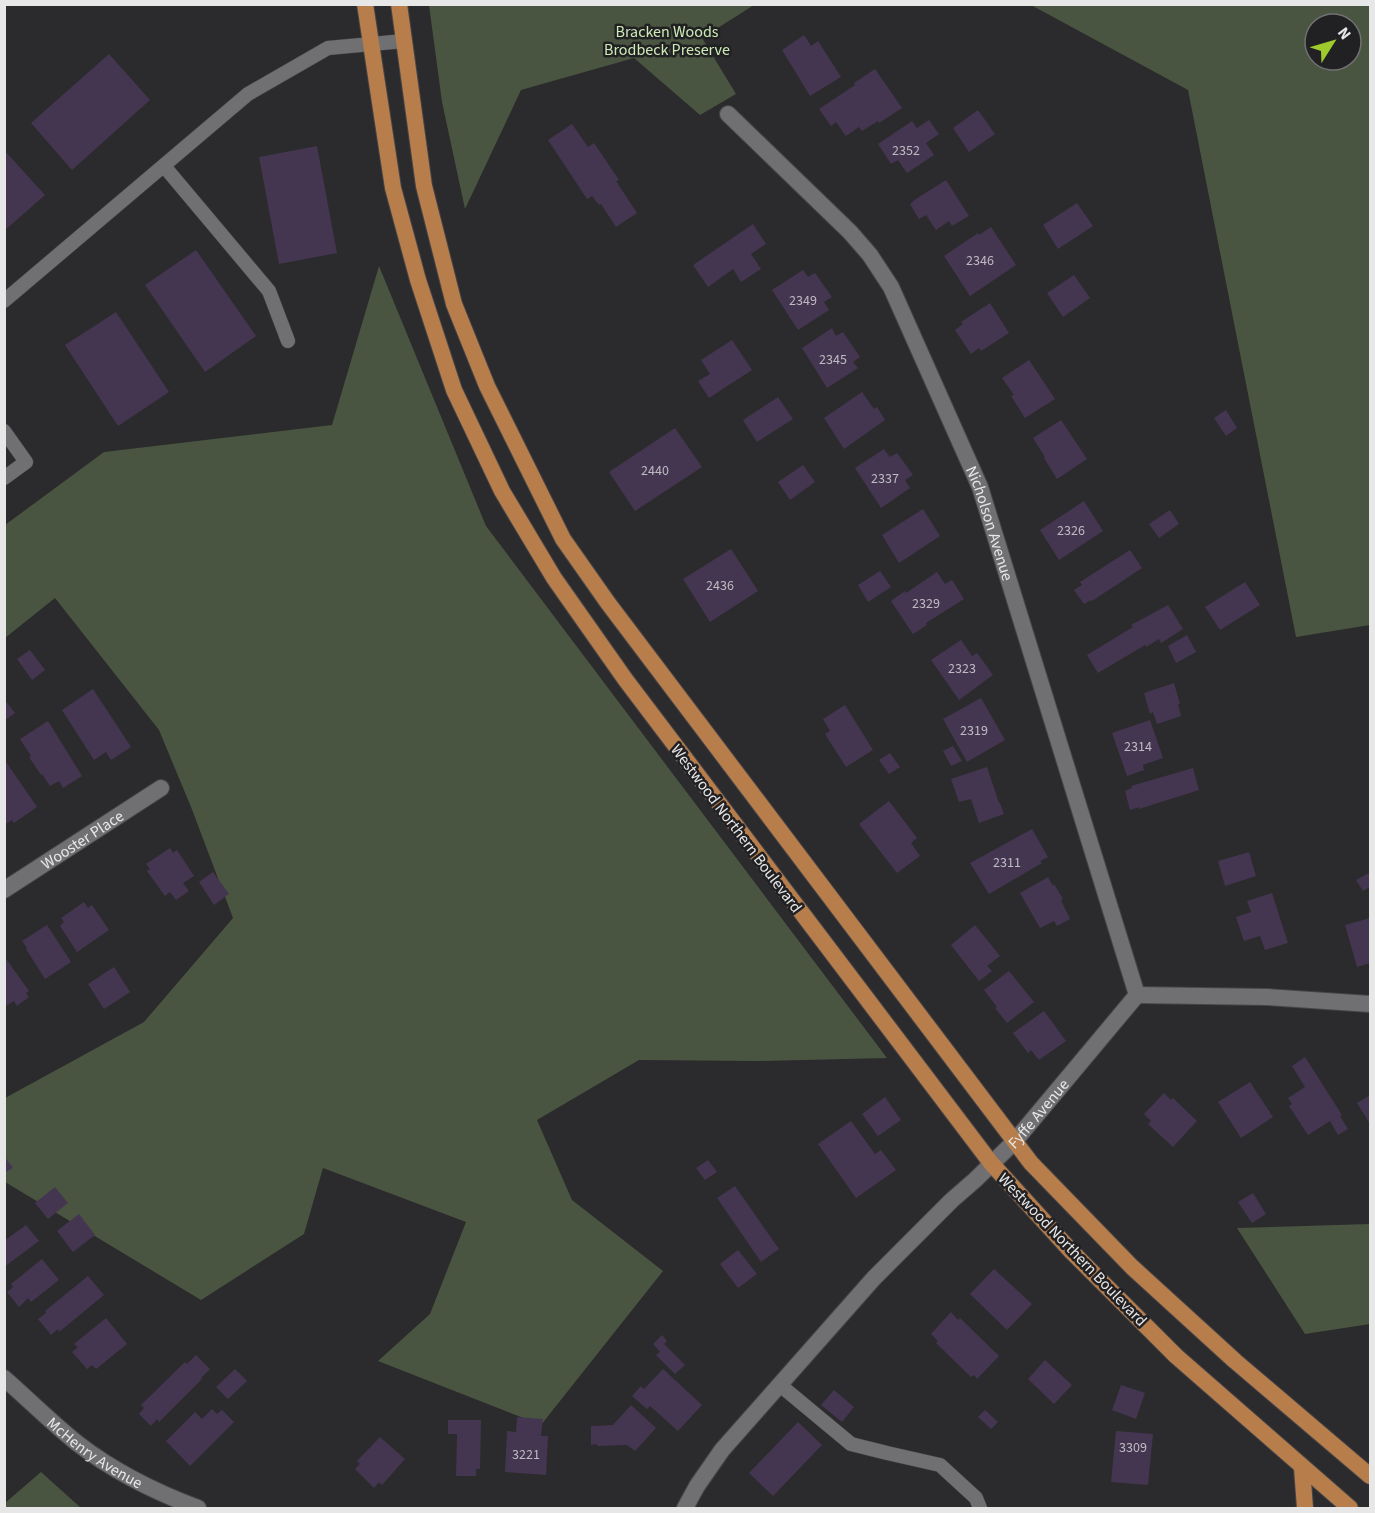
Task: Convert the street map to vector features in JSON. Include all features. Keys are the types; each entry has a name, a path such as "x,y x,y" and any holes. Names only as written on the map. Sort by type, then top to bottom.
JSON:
{"main road":[{"name":"Westwood Northern Boulevard","path":"365,4 393,188 418,279 454,390 502,491 554,579 625,679 991,1163 1071,1251 1176,1356 1350,1509"},
{"name":"Westwood Northern Boulevard","path":"399,4 424,186 454,304 487,386 563,539 608,603 1031,1163 1132,1267 1235,1360 1371,1476"},
{"path":"1302,1467 1305,1509"}],"street":[{"name":"Nicholson Avenue","path":"728,114 850,232 870,255 891,287 980,487 1137,995"},
{"name":"Wooster Place","path":"4,890 161,788"},
{"name":"Fyffe Avenue","path":"685,1509 697,1486 722,1450 874,1278 1014,1142 1137,995"},
{"path":"1137,995 1267,997 1371,1004"},
{"name":"McHenry Avenue","path":"4,1378 77,1443 121,1473 168,1497 198,1509"}],"lane":[{"path":"4,301 248,94 328,48 404,42"},
{"path":"164,166 269,291 288,340"},
{"path":"4,431 26,462 4,478"},
{"path":"780,1385 851,1444 939,1465 976,1498 980,1509"}],"green space":[{"name":"Bracken Woods Brodbeck Preserve","path":"429,4 754,5 702,38 736,94 700,115 634,58 521,90 465,209 442,102"},
{"path":"1031,5 1370,5 1370,625 1296,637 1188,90"},
{"path":"379,266 486,526 887,1058 757,1061 639,1060 537,1120 572,1200 663,1271 541,1425 378,1361 430,1314 466,1222 323,1168 304,1234 201,1300 5,1182 5,1098 144,1022 233,918 159,730 55,598 5,638 5,525 104,452 332,425"},
{"path":"1370,1224 1370,1324 1305,1334 1237,1228"},
{"path":"41,1472 81,1508 5,1508 5,1503"}],"building":[{"path":"804,35 811,46 818,41 841,77 810,96 782,50"},
{"path":"109,54 150,100 72,170 31,123"},
{"path":"875,69 902,108 879,123 878,121 862,131 859,127 846,136 836,122 831,126 819,109"},
{"path":"978,110 995,134 969,152 953,128"},
{"path":"929,120 939,134 926,143 934,155 907,173 898,160 891,164 878,144 912,121 917,128"},
{"path":"572,124 588,147 594,143 619,180 616,181 637,213 616,227 601,204 599,205 592,196 587,199 548,140"},
{"path":"317,146 337,253 279,264 259,157"},
{"path":"4,150 45,195 4,231"},
{"path":"946,180 969,216 952,226 949,221 936,230 926,215 919,219 910,204"},
{"path":"1077,203 1093,226 1058,249 1043,225"},
{"path":"753,224 766,244 751,254 761,269 741,282 733,269 708,287 693,265"},
{"path":"991,227 1016,265 970,296 944,256"},
{"path":"196,250 256,336 205,372 145,285"},
{"path":"803,270 808,277 815,273 832,297 824,302 829,310 798,330 772,290"},
{"path":"1074,275 1090,298 1063,317 1047,293"},
{"path":"990,303 1009,333 981,351 979,348 971,354 955,330 963,324 961,322"},
{"path":"116,312 169,392 118,426 65,345"},
{"path":"832,328 836,336 843,332 860,357 853,362 858,368 827,388 802,348"},
{"path":"732,340 752,370 709,398 698,381 710,374 701,360"},
{"path":"1029,360 1055,399 1025,418 1011,396 1014,395 1002,378"},
{"path":"862,392 874,409 877,407 885,420 844,449 824,418"},
{"path":"778,397 793,419 757,442 743,420"},
{"path":"1226,410 1237,428 1226,436 1214,418"},
{"path":"1061,420 1087,459 1057,479 1033,438"},
{"path":"675,428 702,467 635,511 609,472"},
{"path":"884,449 890,457 897,453 913,475 905,480 910,488 881,508 855,468"},
{"path":"803,465 815,482 790,500 778,482"},
{"path":"1084,501 1103,531 1059,560 1040,530"},
{"path":"923,509 940,536 899,563 882,535"},
{"path":"1170,510 1179,524 1159,538 1149,524"},
{"path":"731,549 758,591 710,622 683,579"},
{"path":"1130,550 1142,568 1084,604 1074,590 1082,585 1080,582"},
{"path":"880,571 891,587 868,602 858,585"},
{"path":"937,572 945,584 952,580 964,599 913,634 891,601"},
{"path":"1245,582 1260,605 1220,630 1205,607"},
{"path":"1168,605 1183,629 1161,643 1159,639 1146,647 1145,645 1098,673 1087,655 1133,627 1131,625"},
{"path":"1187,635 1196,652 1176,663 1168,646"},
{"path":"961,640 972,656 977,653 993,675 959,700 931,660"},
{"path":"30,650 45,670 32,680 17,659"},
{"path":"1174,683 1181,716 1157,724 1153,712 1150,714 1144,693"},
{"path":"93,689 131,747 111,760 106,752 94,760 62,710"},
{"path":"981,698 1005,740 967,762 943,719"},
{"path":"4,699 15,713 4,721"},
{"path":"845,705 873,750 846,767 825,734 830,731 823,719"},
{"path":"1150,720 1163,758 1143,765 1144,770 1127,776 1112,733"},
{"path":"48,721 82,776 63,788 59,781 50,786 29,757 31,756 20,739"},
{"path":"953,746 962,761 951,766 943,751"},
{"path":"890,753 900,767 889,774 879,760"},
{"path":"4,759 37,807 14,823 12,820 4,825"},
{"path":"987,767 1004,814 979,823 971,799 959,802 951,779"},
{"path":"1193,768 1199,790 1130,810 1125,791 1132,788 1131,786"},
{"path":"889,801 917,838 911,843 920,856 897,873 859,824"},
{"path":"1032,829 1048,857 1040,861 1042,863 989,894 970,863"},
{"path":"170,848 173,853 177,850 194,876 183,883 189,891 176,900 170,892 165,896 147,871 150,869 146,864"},
{"path":"1249,852 1256,876 1225,886 1218,861"},
{"path":"213,872 229,894 214,905 199,882"},
{"path":"1369,873 1370,887 1363,891 1356,880"},
{"path":"1048,877 1063,899 1061,900 1070,919 1057,926 1054,921 1040,928 1020,893"},
{"path":"1272,893 1288,943 1265,950 1260,936 1244,941 1236,917 1251,912 1247,901"},
{"path":"84,902 88,908 92,905 109,930 77,952 60,926 64,922 61,918"},
{"path":"1370,918 1370,963 1357,967 1345,925"},
{"path":"47,925 71,962 45,979 22,941"},
{"path":"975,925 1000,956 987,966 992,971 979,981 951,945"},
{"path":"4,956 29,991 26,993 29,997 17,1006 14,1001 4,1007"},
{"path":"114,967 130,992 104,1009 88,984"},
{"path":"1009,971 1034,1002 1007,1023 984,990"},
{"path":"1044,1011 1066,1041 1039,1060 1031,1050 1028,1053 1013,1033"},
{"path":"1305,1057 1342,1115 1340,1116 1348,1129 1338,1135 1330,1121 1308,1135 1289,1106 1292,1104 1288,1098 1305,1087 1292,1066"},
{"path":"1250,1082 1273,1117 1241,1138 1218,1102"},
{"path":"1164,1093 1171,1100 1173,1098 1197,1121 1173,1147 1148,1124 1151,1121 1144,1114"},
{"path":"1370,1095 1370,1124 1357,1103"},
{"path":"885,1097 901,1120 878,1136 862,1114"},
{"path":"851,1121 875,1154 881,1150 896,1170 856,1198 818,1144"},
{"path":"4,1156 13,1168 4,1173"},
{"path":"708,1160 717,1172 705,1180 696,1168"},
{"path":"735,1186 779,1249 761,1262 717,1198"},
{"path":"55,1187 68,1203 48,1219 35,1203"},
{"path":"1253,1193 1266,1214 1252,1223 1238,1202"},
{"path":"79,1214 95,1235 73,1252 57,1231"},
{"path":"26,1225 39,1241 4,1267 4,1241"},
{"path":"738,1250 757,1274 738,1288 720,1264"},
{"path":"42,1259 59,1280 31,1302 28,1298 19,1307 7,1292 13,1287 11,1284"},
{"path":"994,1269 1032,1304 1007,1330 970,1294"},
{"path":"88,1276 104,1295 59,1332 58,1329 51,1335 38,1319"},
{"path":"951,1312 999,1356 977,1379 974,1375 971,1377 936,1343 938,1341 931,1334"},
{"path":"106,1318 127,1344 96,1369 92,1365 87,1369 72,1352 78,1347 74,1344"},
{"path":"662,1335 667,1341 664,1344 685,1365 675,1374 656,1355 660,1352 653,1344"},
{"path":"196,1355 210,1369 159,1422 157,1419 151,1426 139,1414 144,1408 141,1405 185,1362 187,1364"},
{"path":"1045,1360 1072,1385 1054,1404 1028,1379"},
{"path":"235,1369 247,1381 228,1399 216,1387"},
{"path":"663,1369 702,1405 678,1431 650,1406 647,1409 632,1396 641,1386 644,1389"},
{"path":"1121,1385 1145,1393 1136,1419 1112,1410"},
{"path":"834,1390 854,1407 842,1422 821,1405"},
{"path":"631,1405 656,1428 635,1451 627,1445 591,1445 591,1426 613,1425"},
{"path":"212,1409 217,1414 222,1410 234,1422 190,1466 166,1441 195,1412 202,1419"},
{"path":"985,1410 998,1422 991,1429 978,1417"},
{"path":"517,1417 543,1419 541,1436 548,1436 546,1475 505,1472 507,1431 516,1432"},
{"path":"448,1420 481,1420 480,1469 476,1469 476,1476 456,1476 457,1434 448,1434"},
{"path":"798,1422 822,1445 773,1496 749,1473"},
{"path":"1116,1431 1153,1434 1148,1485 1111,1482"},
{"path":"380,1437 405,1459 382,1485 379,1482 374,1488 355,1469 360,1464 357,1461"}]}
